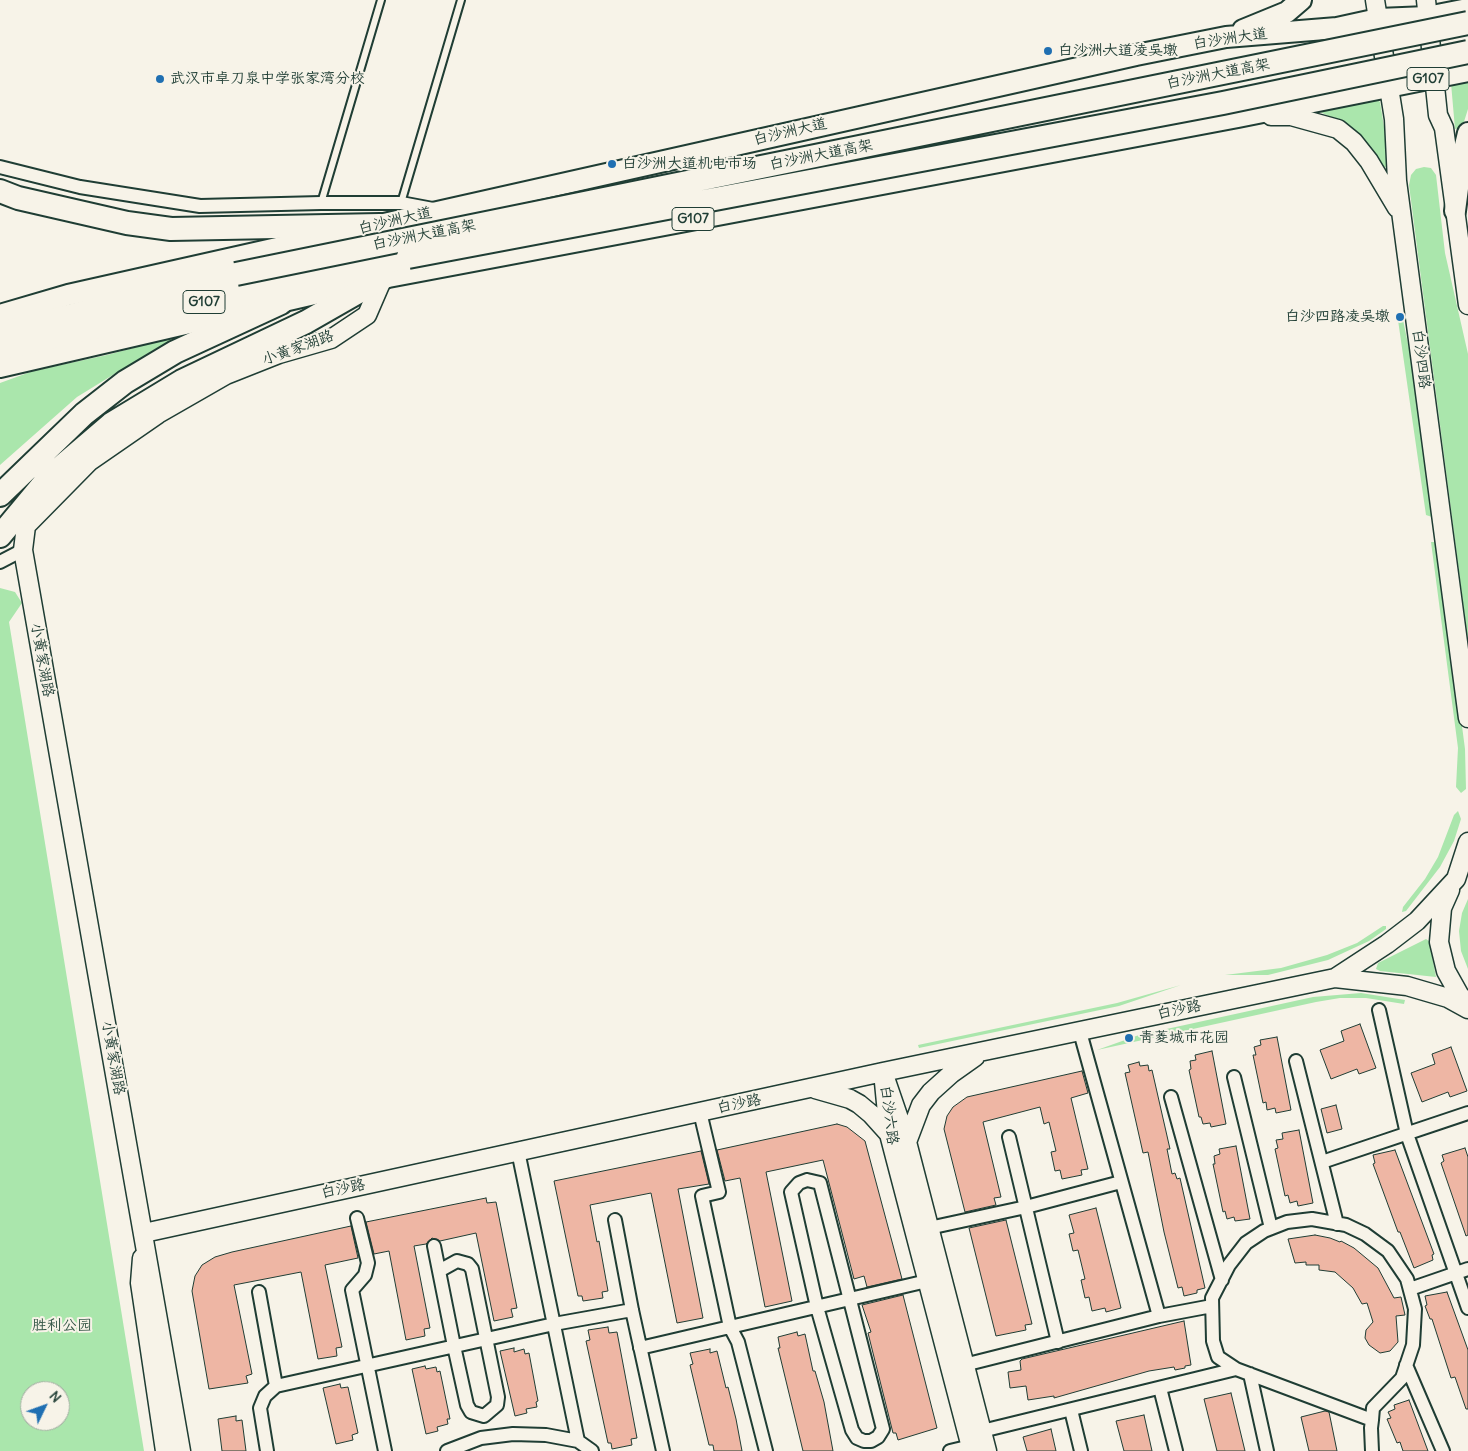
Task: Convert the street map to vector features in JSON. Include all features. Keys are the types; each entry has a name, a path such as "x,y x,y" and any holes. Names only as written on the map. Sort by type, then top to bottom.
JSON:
{"highway":[{"name":"白沙洲大道高架","path":"0,333 236,274 1468,23"},
{"name":"白沙洲大道高架","path":"0,349 408,257 1223,103 1468,52"},
{"path":"0,191 18,198 127,223 171,229 380,225"},
{"path":"0,536 49,477 111,424 182,381 306,322 383,278"},
{"path":"0,496 84,414 125,382 175,352 281,303"}],"main road":[{"path":"1226,37 1287,12 1301,0"},
{"name":"白沙洲大道","path":"0,314 68,295 1116,59 1226,37 1337,28 1376,10 1468,9"},
{"name":"G107","path":"0,367 383,278 1238,117 1468,71"},
{"path":"1455,211 1462,158 1468,133"}],"street":[{"path":"1427,9 1438,115 1444,128 1468,305"},
{"name":"白沙四路","path":"1376,10 1389,86 1403,221 1468,718"},
{"path":"1238,117 1291,116 1338,128 1354,142 1369,161 1386,187 1403,221"},
{"path":"0,167 80,187 200,206 401,203 442,211"},
{"name":"小黄家湖路","path":"144,1233 23,550 26,526 90,461 158,414 226,375 279,354 331,339 366,315 383,278"},
{"path":"0,562 23,550"},
{"path":"1468,842 1456,879 1442,908 1439,942 1446,971 1460,996 1468,1002"},
{"path":"1335,978 1410,927 1468,866"},
{"path":"1335,978 1407,986 1448,998 1468,1009"},
{"name":"白沙路","path":"144,1233 883,1072 1335,978"},
{"path":"1379,1010 1407,1134 1468,1308"},
{"path":"1080,1032 1159,1316"},
{"path":"907,1142 921,1105 931,1092 951,1074 981,1052"},
{"path":"1296,1061 1337,1224"},
{"name":"白沙六路","path":"883,1072 888,1134 927,1281 976,1449"},
{"name":"白沙六路","path":"883,1072 907,1142 982,1432 976,1449"},
{"path":"1234,1076 1271,1228"},
{"path":"812,1088 850,1099 859,1104 871,1114 888,1134"},
{"path":"1171,1097 1222,1280"},
{"path":"700,1112 719,1192 702,1196 730,1327 738,1342 766,1451"},
{"path":"1322,1162 1468,1113"},
{"path":"1009,1137 1058,1342"},
{"path":"518,1151 578,1441"},
{"path":"807,1180 820,1183 883,1428 878,1437 870,1441 856,1438 852,1430 817,1307 791,1192 799,1183 807,1180"},
{"path":"929,1228 1026,1207 1121,1182"},
{"path":"357,1218 368,1263 365,1275 352,1290 385,1451"},
{"path":"1372,1420 1236,1369 1218,1357 1213,1341 1212,1298 1246,1243 1271,1228 1287,1222 1312,1219 1337,1224 1365,1234 1388,1251 1407,1279 1415,1309 1413,1345 1402,1378 1373,1408 1372,1451"},
{"path":"615,1220 632,1310 663,1451"},
{"path":"144,1233 140,1283 165,1451"},
{"path":"144,1233 181,1451"},
{"path":"434,1246 439,1271 454,1346 467,1405 471,1412 484,1416 497,1405 498,1397 472,1269 468,1264 457,1261 439,1271"},
{"path":"1410,1289 1468,1269"},
{"path":"640,1348 927,1281"},
{"path":"259,1292 276,1386"},
{"path":"964,1364 1159,1316 1212,1306"},
{"path":"267,1451 260,1408 265,1396 276,1386 554,1324 632,1310"},
{"path":"1406,1365 1443,1451"},
{"path":"982,1432 1236,1369"},
{"path":"1250,1374 1267,1451"},
{"path":"1160,1388 1176,1451"},
{"path":"1070,1410 1082,1451"},
{"path":"447,1451 481,1438 513,1434 546,1435 578,1441 592,1451"},
{"path":"950,1451 976,1449"}],"lane":[{"path":"321,203 381,0"},
{"path":"401,203 461,0"}],"green space":[{"path":"1468,76 1468,109 1462,128 1455,129 1451,83"},
{"path":"1375,98 1380,102 1390,164 1384,168 1357,133 1342,122 1320,112 1321,109"},
{"path":"1431,168 1436,175 1445,253 1468,354 1468,641 1409,185 1411,175 1416,169"},
{"path":"1398,320 1403,320 1419,396 1434,514 1432,517 1426,515"},
{"path":"192,332 155,349 77,397 0,465 0,383 33,371 107,355"},
{"path":"1431,542 1438,542 1465,749 1466,789 1461,793 1456,787 1458,748"},
{"name":"胜利公园","path":"0,588 15,592 22,603 9,622 144,1451 0,1451"},
{"path":"1458,811 1461,819 1454,841 1440,867 1406,911 1402,912 1403,907 1425,879 1438,857 1454,815"},
{"path":"1468,899 1468,969 1461,951 1459,931 1462,913"},
{"path":"1383,926 1386,926 1386,929 1369,941 1328,960 1268,975 1225,975 1281,968 1327,955 1357,943"},
{"path":"1426,939 1429,941 1436,977 1376,969 1378,963"},
{"path":"1181,985 1119,1006 919,1048 918,1045 1117,1003"},
{"path":"1361,993 1405,1000 1404,1004 1366,998 1340,998 1097,1050 1139,1035 1313,997"}],"building":[{"path":"1360,1024 1376,1068 1359,1074 1357,1069 1331,1079 1320,1050 1344,1041 1341,1031"},
{"path":"1277,1037 1291,1110 1276,1113 1275,1108 1267,1110 1266,1102 1263,1103 1253,1055 1256,1055 1254,1047 1261,1045 1260,1040"},
{"path":"1451,1047 1467,1091 1450,1097 1448,1092 1422,1102 1411,1073 1435,1064 1432,1054"},
{"path":"1212,1051 1226,1124 1211,1127 1210,1123 1203,1124 1201,1117 1199,1117 1189,1070 1191,1069 1190,1061 1196,1060 1195,1055"},
{"path":"1139,1062 1140,1066 1148,1065 1149,1071 1152,1070 1170,1149 1167,1149 1172,1174 1175,1173 1177,1179 1180,1178 1205,1288 1197,1290 1197,1293 1184,1296 1182,1287 1178,1288 1164,1232 1148,1152 1143,1153 1125,1073 1130,1072 1128,1065"},
{"path":"1082,1071 1088,1093 1071,1098 1088,1169 1081,1170 1082,1175 1062,1179 1060,1170 1055,1171 1051,1152 1056,1151 1049,1122 1044,1124 1040,1107 983,1122 1001,1197 994,1198 996,1205 965,1212 944,1129 947,1116 953,1107 967,1097"},
{"path":"1336,1105 1342,1129 1327,1133 1321,1109"},
{"path":"837,1124 847,1127 865,1141 902,1279 867,1287 864,1276 854,1279 823,1160 766,1172 792,1301 765,1307 740,1178 725,1181 717,1150"},
{"path":"1299,1130 1313,1203 1298,1206 1297,1201 1290,1203 1288,1195 1285,1196 1275,1149 1278,1148 1276,1140 1283,1139 1282,1133"},
{"path":"1236,1146 1250,1219 1235,1221 1234,1217 1227,1219 1225,1211 1223,1212 1213,1164 1215,1164 1214,1156 1220,1154 1219,1149"},
{"path":"1465,1148 1468,1157 1468,1235 1466,1236 1441,1163 1444,1161 1442,1155"},
{"path":"1395,1150 1434,1254 1432,1255 1433,1260 1414,1268 1400,1232 1398,1232 1373,1164 1375,1163 1373,1155"},
{"path":"701,1151 709,1184 678,1189 703,1318 677,1323 651,1193 590,1205 608,1291 602,1292 603,1298 583,1301 582,1296 578,1296 554,1181"},
{"path":"486,1198 487,1203 496,1202 517,1308 511,1309 513,1317 494,1321 476,1233 440,1241 432,1238 426,1244 414,1246 430,1328 424,1329 425,1336 406,1340 389,1251 374,1254 366,1222"},
{"path":"1096,1208 1121,1308 1106,1312 1105,1308 1092,1311 1089,1297 1085,1298 1081,1280 1085,1279 1078,1250 1073,1251 1069,1234 1074,1233 1069,1215"},
{"path":"1006,1220 1032,1324 1025,1325 1026,1330 996,1336 969,1228"},
{"path":"351,1226 358,1258 325,1265 342,1347 336,1348 337,1356 318,1359 301,1272 234,1285 252,1374 246,1376 248,1383 209,1389 192,1291 195,1276 202,1265 215,1257 232,1252"},
{"path":"1315,1235 1341,1241 1354,1248 1378,1268 1394,1298 1401,1297 1405,1315 1396,1316 1398,1342 1390,1351 1380,1353 1369,1345 1365,1338 1366,1330 1373,1322 1367,1303 1362,1304 1353,1288 1335,1272 1319,1270 1319,1265 1306,1265 1306,1262 1295,1263 1288,1239"},
{"path":"1447,1292 1468,1350 1468,1409 1466,1409 1455,1377 1451,1378 1432,1319 1430,1319 1425,1306 1427,1305 1425,1296"},
{"path":"903,1295 937,1428 898,1440 896,1433 893,1433 868,1333 871,1332 862,1305"},
{"path":"1184,1321 1191,1365 1185,1366 1185,1368 1175,1370 1174,1367 1149,1371 1054,1398 1054,1396 1028,1400 1026,1386 1010,1388 1008,1372 1021,1370 1020,1361 1022,1359"},
{"path":"608,1327 609,1333 617,1332 637,1438 631,1439 632,1445 612,1449 611,1443 608,1443 586,1341 590,1340 588,1330"},
{"path":"797,1332 798,1336 805,1334 813,1371 815,1371 824,1402 833,1451 803,1451 778,1348 780,1348 778,1337"},
{"path":"514,1348 514,1352 524,1349 525,1354 529,1353 538,1401 536,1402 537,1407 526,1409 527,1413 515,1416 500,1351"},
{"path":"710,1349 710,1353 717,1351 736,1419 742,1451 714,1451 713,1445 709,1445 690,1365 693,1364 690,1353"},
{"path":"425,1366 426,1369 436,1367 437,1372 440,1371 450,1419 447,1419 448,1424 437,1427 438,1431 426,1434 412,1369"},
{"path":"340,1384 341,1388 348,1387 358,1433 352,1435 353,1440 336,1444 323,1388"},
{"path":"1231,1393 1245,1451 1217,1451 1204,1399"},
{"path":"1409,1400 1428,1451 1403,1451 1400,1442 1397,1443 1387,1419 1391,1418 1388,1412 1395,1409 1394,1405"},
{"path":"1325,1411 1329,1412 1337,1451 1309,1451 1301,1417"},
{"path":"1144,1415 1152,1451 1124,1451 1116,1421"},
{"path":"236,1416 236,1421 242,1420 246,1451 222,1451 218,1419"},
{"path":"1051,1429 1056,1451 1027,1451 1023,1437"}],"place":[{"name":"白沙洲大道凌吴墩","path":"1048,51"},
{"name":"武汉市卓刀泉中学张家湾分校","path":"160,79"},
{"name":"白沙洲大道机电市场","path":"612,164"},
{"name":"白沙四路凌吴墩","path":"1400,317"},
{"name":"青菱城市花园","path":"1129,1038"}]}
